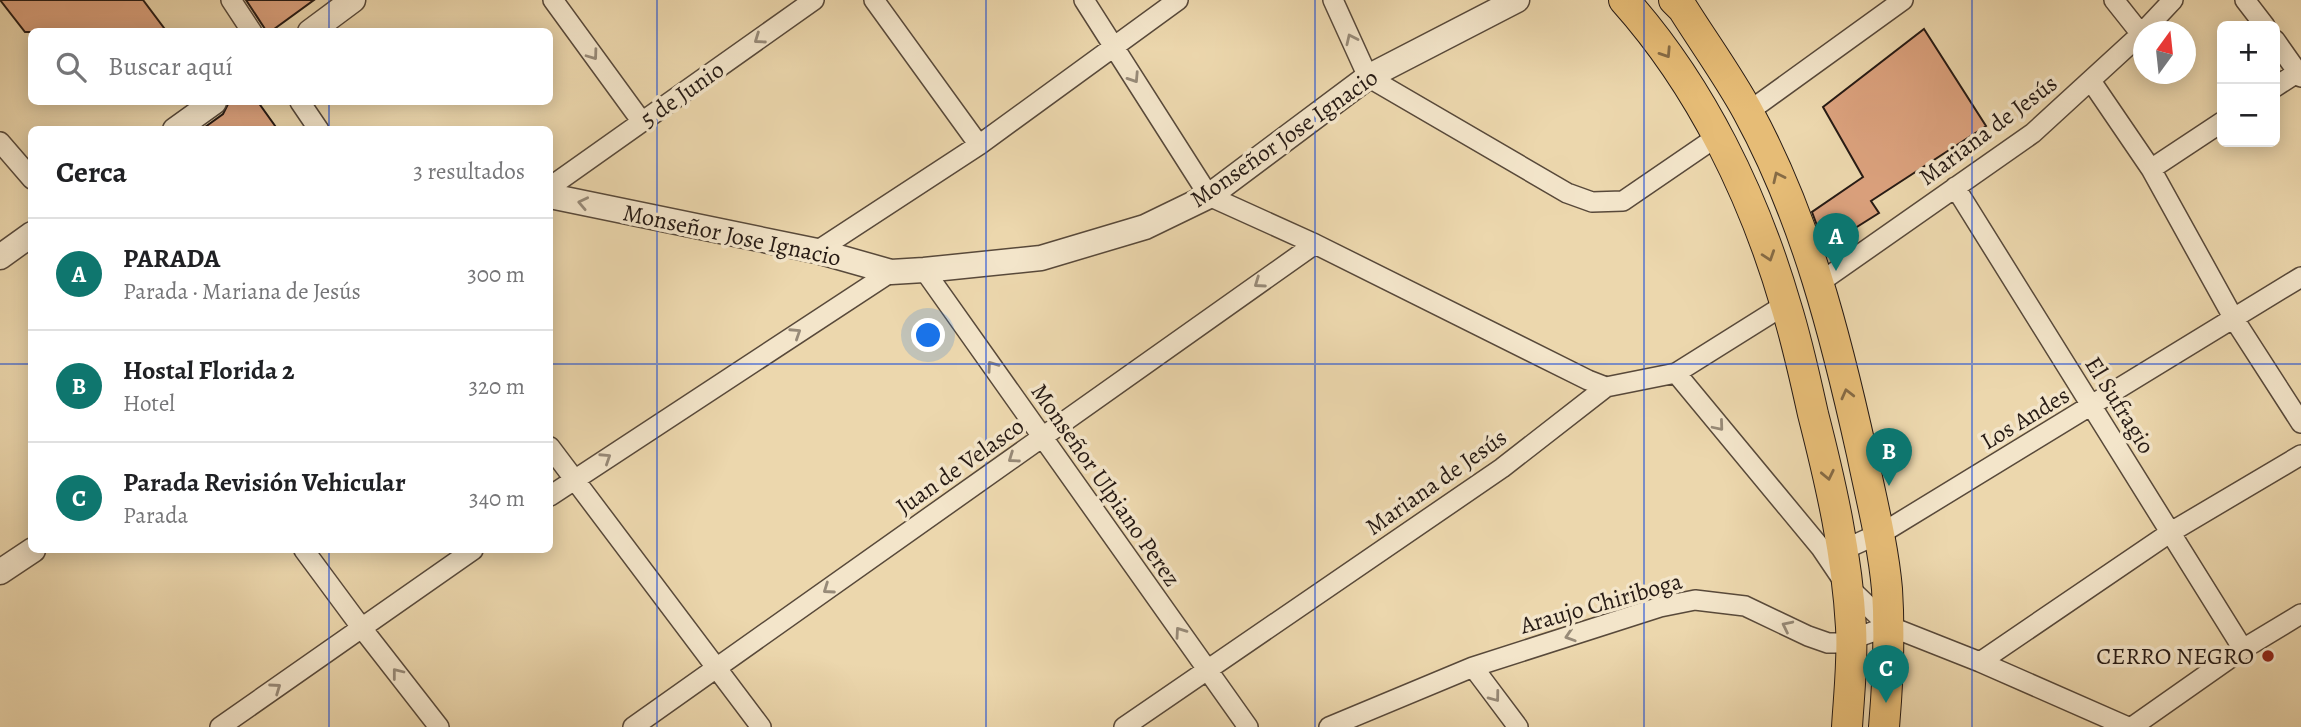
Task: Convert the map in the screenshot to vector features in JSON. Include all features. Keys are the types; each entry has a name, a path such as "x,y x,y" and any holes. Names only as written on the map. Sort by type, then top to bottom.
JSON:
{"main road":[{"path":"1624,0 1653,32 1718,136 1756,219 1786,304 1843,550 1851,639 1847,727"},
{"path":"1674,0 1683,9 1748,112 1791,205 1819,283 1857,433 1879,535 1889,626 1884,727"}],"street":[{"path":"230,0 249,28"},
{"path":"315,28 353,0"},
{"path":"553,0 642,122"},
{"name":"5 de Junio","path":"553,185 814,0"},
{"path":"874,0 979,145"},
{"path":"1084,0 1209,196 1315,244 1606,387"},
{"path":"817,251 979,145 1178,0"},
{"path":"1333,0 1368,77 1567,193 1592,202 1623,201 1718,136"},
{"name":"Monseñor Jose Ignacio","path":"553,197 817,251 891,272 1041,258 1145,227 1209,196 1368,77 1517,0"},
{"path":"1748,112 1903,0"},
{"path":"2114,0 2133,24"},
{"name":"Mariana de Jesús","path":"2153,21 2173,0"},
{"path":"2245,0 2261,21"},
{"name":"Mariana de Jesús","path":"1819,283 2033,133 2133,42"},
{"path":"2280,47 2300,74 2280,84"},
{"path":"2091,81 2151,169 2234,318 2301,423"},
{"path":"181,126 210,105"},
{"path":"302,105 316,126"},
{"path":"2151,169 2217,125"},
{"path":"0,142 28,174"},
{"name":"El Sufragio","path":"1955,187 2243,649"},
{"path":"0,257 28,237"},
{"name":"Juan de Velasco","path":"633,727 1315,244"},
{"name":"Monseñor Ulpiano Perez","path":"924,270 1248,727"},
{"path":"553,494 891,272"},
{"name":"Los Andes","path":"1843,550 1879,535 2301,277"},
{"name":"Mariana de Jesús","path":"1124,727 1502,468 1606,387 1676,373 1786,304"},
{"path":"1676,373 1821,548 1846,585 1889,626 2130,727 2243,649 2301,614"},
{"path":"553,451 761,727"},
{"path":"1980,662 2171,532 2301,455"},
{"path":"0,572 28,553"},
{"path":"306,553 439,727"},
{"path":"220,727 469,553"},
{"name":"Araujo Chiriboga","path":"1329,727 1473,667 1660,607 1695,600 1745,606 1818,640 1841,643 1889,626"},
{"path":"1473,667 1518,727"}],"building":[{"path":"0,0 143,0 164,28 28,28 28,32 25,32"},
{"path":"246,0 314,0 276,28 264,28"},
{"path":"1924,29 1986,126 1871,201 1879,213 1825,247 1812,212 1863,177 1823,107"},
{"path":"228,105 260,105 275,126 206,126 223,114"}],"place":[{"name":"PARADA","path":"1836,271"},
{"name":"Hostal Florida 2","path":"1889,486"},
{"name":"CERRO NEGRO","path":"2268,656"},
{"name":"Parada Revisión Vehicular","path":"1886,703"}]}
